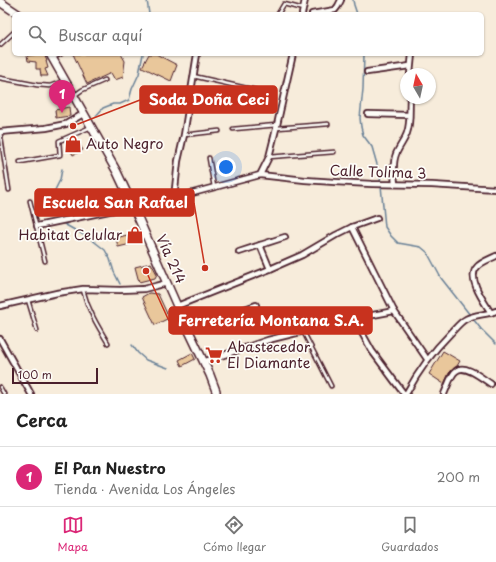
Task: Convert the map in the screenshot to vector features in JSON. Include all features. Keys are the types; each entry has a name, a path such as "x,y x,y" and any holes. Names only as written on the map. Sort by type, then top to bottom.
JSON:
{"main road":[{"path":"0,2 15,12"},
{"name":"Vía 214","path":"51,56 117,172 177,306 210,375 216,390 216,394"}],"street":[{"path":"302,12 305,0"},
{"path":"324,12 335,10 341,0"},
{"path":"174,198 178,161 184,135 197,56"},
{"path":"37,226 134,208 260,175 269,157 293,56"},
{"path":"367,72 410,66 412,56"},
{"path":"395,184 395,158 408,132 410,104"},
{"path":"0,132 46,128 66,124 83,114"},
{"path":"368,114 409,115"},
{"name":"Calle Tolima 3","path":"260,175 304,180 496,189"},
{"path":"177,306 302,255 352,227 376,218"},
{"path":"352,227 394,311 427,359"},
{"path":"239,252 285,237"},
{"path":"260,245 270,269"},
{"path":"357,318 362,334 372,351 405,394 427,359 460,323 475,315 494,312 475,284 473,273 478,266 496,256"},
{"path":"0,306 57,293 83,289 144,289 167,283"},
{"path":"188,329 256,305"},
{"path":"203,362 268,340 357,318 394,311"},
{"path":"0,339 31,394"},
{"path":"444,394 454,373 458,369 471,371 491,384"}],"lane":[{"path":"279,12 284,4 302,12"},
{"path":"0,44 12,34"},
{"path":"193,76 255,90"},
{"path":"0,78 50,86 65,81"},
{"path":"74,96 82,90 105,80"},
{"path":"233,129 328,124"},
{"path":"20,162 60,155 59,142 91,127"},
{"path":"184,135 219,131"},
{"path":"0,132 9,190"},
{"path":"269,157 334,152"},
{"path":"209,158 214,187"},
{"path":"30,201 45,261"},
{"path":"83,289 87,305 108,343"},
{"path":"28,300 37,330"},
{"path":"303,331 331,386"},
{"path":"0,387 4,394"}],"building":[{"path":"27,56 45,56 48,68 45,69 48,76 41,76 40,69 36,69 36,62 28,61"},
{"path":"74,56 122,56 125,61 123,77 115,80 111,73 87,84"},
{"path":"148,56 160,56 177,65 171,81 142,67"},
{"path":"69,107 70,116 56,118 55,110"},
{"name":"Auto Negro","path":"75,137 83,150 73,155 66,142"},
{"path":"138,232 140,242 118,247 116,238"},
{"path":"151,263 157,274 155,278 139,282 135,267"},
{"path":"149,293 158,294 169,318 155,325 142,297"},
{"path":"443,351 460,361 449,373 444,384 429,374"},
{"path":"192,353 195,359 182,366 179,360"}],"waterway":[{"path":"147,0 149,12"},
{"path":"353,0 356,12"},
{"path":"96,116 103,108 129,100 139,74 143,56"},
{"path":"364,56 360,118 361,127 363,135 372,147 380,175 385,227 398,243 421,247 427,252 441,278 481,329 496,344"},
{"path":"60,219 57,211 55,190 60,180 62,169"},
{"path":"64,224 91,239 105,250 120,284"},
{"path":"132,345 146,360 168,368"}],"place":[{"name":"El Pan Nuestro","path":"62,113"},
{"name":"Soda Doña Ceci","path":"73,126"},
{"name":"Auto Negro","path":"73,144"},
{"name":"Habitat Celular","path":"135,235"},
{"name":"Escuela San Rafael","path":"205,268"},
{"name":"Ferretería Montana S.A.","path":"146,271"},
{"name":"Abastecedor El Diamante","path":"214,355"}]}
